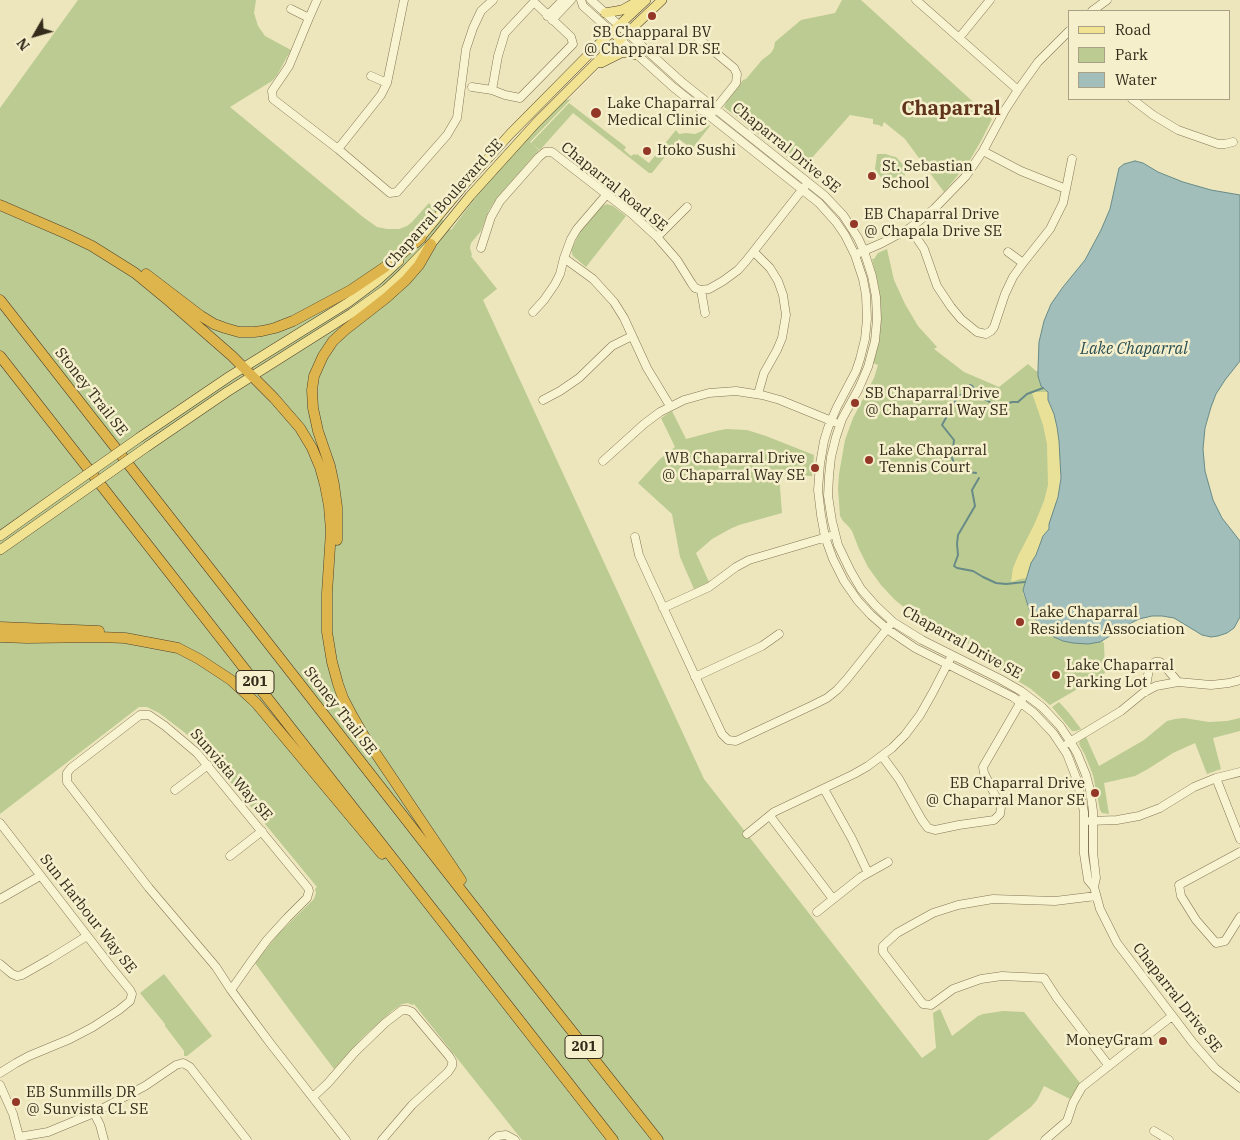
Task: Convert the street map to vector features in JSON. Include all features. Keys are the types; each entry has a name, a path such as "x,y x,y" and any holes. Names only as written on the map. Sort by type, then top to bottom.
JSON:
{"highway":[{"path":"0,205 105,249 130,263 162,285 214,324 232,330 254,332 269,330 289,323 344,294 385,267 421,238"},
{"path":"67,234 106,254 143,279 243,367 300,428 312,448 323,476 327,495 331,524 327,593 328,643 334,672 343,698 364,736 510,954"},
{"path":"327,625 337,537 337,507 332,475 313,408 312,390 314,376 323,356 334,341 406,280 419,265 431,244"},
{"name":"Stoney Trail SE","path":"0,300 510,954 658,1140"},
{"name":"201","path":"0,356 613,1140"},
{"path":"0,627 99,631 145,637 178,648 220,671 256,703 511,1009"},
{"path":"0,636 27,638 120,638 178,648"}],"main road":[{"path":"605,13 622,10 640,0"},
{"name":"Chaparral Boulevard SE","path":"0,536 243,367 365,291 397,263 421,238 464,185 510,134 646,0"},
{"name":"Chaparral Boulevard SE","path":"0,550 148,446 252,376 352,314 371,300 403,273 431,244 493,170 536,124 662,0"},
{"path":"590,69 620,53 626,52 637,55"}],"street":[{"path":"318,0 308,18 289,66 272,91 273,99 338,149 390,194 397,192 448,135 457,118 466,49 481,11 492,0"},
{"path":"338,149 381,95 387,83 404,0"},
{"path":"550,18 563,0"},
{"path":"550,18 571,0"},
{"path":"581,0 583,6 616,28"},
{"path":"591,0 605,13 616,28"},
{"path":"916,0 1018,90"},
{"path":"959,38 990,0"},
{"path":"1093,10 1107,0"},
{"path":"472,87 492,90 520,98 573,44 571,37 532,1 505,33 498,56 492,90"},
{"path":"291,8 308,18"},
{"name":"Chaparral Drive SE","path":"616,28 808,182 832,203 855,232 864,251 872,276 877,312 876,334 868,367 840,424 832,450 828,482 829,504 835,534 844,560 858,585 893,622 911,634 1026,694 1051,715 1070,741 1081,761 1088,782 1092,803 1095,891"},
{"path":"855,255 889,240 910,228 934,209 966,176 983,151 1018,90 1038,62 1068,32"},
{"name":"Chaparral Drive SE","path":"624,36 637,55 673,87 819,204 845,235 855,255 863,278 867,319 865,339 856,371 831,421 824,441 819,476 820,510 825,538 833,560 851,591 867,611 887,629 915,648 1001,690 1020,702 1040,718 1062,746 1071,763 1083,804 1083,841 1088,880 1095,891 1100,909 1117,943 1193,1043 1215,1068 1240,1088"},
{"path":"698,38 734,68 737,74 736,82 710,117"},
{"path":"371,76 387,83"},
{"path":"1133,100 1153,116 1178,130 1218,144 1232,142"},
{"path":"983,151 1021,171 1066,189"},
{"name":"Chaparral Road SE","path":"480,248 490,218 500,201 539,157 547,152 552,152 639,220 677,260 695,288 701,290"},
{"path":"910,228 924,249 935,282 944,298 957,315 980,333 986,334 993,330 1013,277 1046,235 1063,202 1072,158"},
{"path":"705,313 701,290 715,286 746,262 808,182"},
{"path":"533,312 555,284 569,244 577,228 607,194"},
{"path":"657,237 687,207"},
{"path":"754,252 770,268 778,281 784,295 786,315 780,344 764,373 758,394"},
{"path":"1008,252 1023,263"},
{"path":"564,258 593,279 608,295 624,318 652,376 670,406"},
{"path":"543,400 578,378 612,346 632,336"},
{"path":"603,461 644,424 670,406 692,397 709,393 736,392 758,394 780,400 840,424"},
{"path":"664,608 712,585 746,561 835,534"},
{"path":"635,537 639,555 722,734 728,740 733,741 813,706 832,694 848,679 893,622"},
{"path":"695,676 762,646 779,634"},
{"path":"747,834 779,810 854,774 882,756 901,739 915,722 930,700 952,655"},
{"path":"1145,692 1149,668 1155,662 1164,664 1178,682"},
{"path":"1062,746 1121,711 1145,692 1162,684 1178,682 1211,685 1240,680"},
{"path":"882,756 928,828 936,830 995,820 1000,814 1000,807 982,767 1026,694"},
{"name":"Sunvista Way SE","path":"232,990 267,940 307,898 309,894 307,885 193,749 177,734 152,717 143,714 71,768 67,773 69,784 149,888 211,961 270,1043 346,1140"},
{"path":"175,790 208,765"},
{"path":"1084,821 1117,820 1138,816 1160,808 1194,787 1216,778 1240,772"},
{"path":"1216,778 1240,839"},
{"path":"824,789 852,839 868,873"},
{"path":"770,816 833,899"},
{"name":"Sun Harbour Way SE","path":"0,823 132,994 131,999 119,1010 93,1027 29,1056 0,1073"},
{"path":"230,856 262,831"},
{"path":"1240,852 1179,885 1181,896 1196,920 1216,943 1225,941 1240,917"},
{"path":"817,912 868,873 888,862"},
{"path":"0,899 40,876"},
{"path":"1095,891 1055,901 993,899 958,905 933,914 897,933 883,946 883,952 923,1004 931,1005 953,989 981,979 1002,976 1044,978 1109,1066"},
{"path":"0,964 12,974 22,975 87,936"},
{"path":"313,1097 385,1023 402,1010 412,1012 450,1056 452,1066 448,1072 412,1105 382,1140"},
{"path":"1045,1140 1067,1121 1073,1103 1082,1087 1172,1016"},
{"path":"0,1085 10,1104 19,1138 48,1132 94,1113 145,1086 176,1065 184,1063 190,1067 247,1140"},
{"path":"94,1113 104,1140"},
{"path":"1154,1131 1169,1140"},
{"path":"493,1140 498,1136 506,1135 515,1140"}],"green space":[{"path":"78,0 256,0 254,13 258,26 265,36 291,50 272,81 230,107 377,227 399,229 407,226 429,203 451,230 481,190 512,154 563,101 571,99 530,142 539,150 496,199 489,210 481,231 471,243 471,256 497,289 483,300 704,779 922,1058 936,1048 933,1013 940,1009 952,1036 983,1014 1003,1011 1024,1012 1080,1083 1070,1099 1044,1086 1031,1107 988,1140 522,1140 414,1004 402,1004 392,1011 362,1038 334,1069 255,963 278,934 314,899 317,887 204,750 159,713 147,707 139,707 0,814 0,108"},
{"path":"842,0 861,0 992,119 970,160 944,192 905,139 884,122 882,127 873,124 873,119 850,115 802,169 724,107 743,80 771,53 775,42 801,20 835,13"},
{"path":"569,103 626,147 624,150 631,156 637,154 649,163 676,130 679,134 695,134 710,126 692,149 679,139 652,173 649,173 573,113 540,150 531,143"},
{"path":"877,154 896,157 907,169 901,180 902,182 890,190 875,169"},
{"path":"607,204 613,206 626,216 586,267 573,256 571,250 581,230 602,206"},
{"path":"887,249 894,280 905,304 918,326 937,347 934,349 964,372 999,387 1028,364 1038,371 1039,380 1043,388 1048,392 1056,506 1023,588 1023,593 1033,617 1050,634 1060,640 1073,643 1102,641 1104,643 1105,673 1050,705 1031,689 1000,670 993,658 994,656 928,624 895,600 868,567 852,531 840,516 838,489 845,440 853,418 874,378 878,365 873,363 879,297 872,259 878,253"},
{"path":"672,411 686,439 726,429 747,430 814,455 812,476 780,475 782,513 730,529 712,539 696,553 709,582 694,589 680,557 672,514 638,483 660,459 675,447 661,418"},
{"path":"1059,702 1081,729 1072,731 1052,707"},
{"path":"1184,718 1209,722 1240,718 1240,731 1213,738 1221,769 1207,774 1195,743 1173,753 1135,776 1104,783 1109,814 1102,813 1093,775 1079,744 1080,741 1086,737 1099,766 1144,740 1167,721"},
{"path":"164,974 212,1036 187,1056 184,1056 184,1051 140,993"}],"sand":[{"path":"1048,392 1048,400 1054,414 1061,465 1059,490 1049,529 1043,536 1031,563 1027,578 1011,582 1013,568 1034,525 1044,501 1048,485 1047,444 1043,425 1032,393"}],"water":[{"name":"Lake Chaparral","path":"1135,161 1183,182 1211,190 1240,195 1240,361 1216,394 1205,428 1203,449 1205,471 1213,500 1222,518 1240,541 1240,617 1234,628 1218,636 1202,635 1174,618 1152,616 1133,622 1100,642 1088,644 1073,643 1054,637 1039,624 1030,612 1023,590 1031,563 1043,536 1049,529 1061,478 1057,427 1048,400 1048,392 1041,386 1038,376 1039,342 1044,321 1051,304 1085,260 1101,230 1110,209 1119,168 1124,164"}],"waterway":[{"path":"976,473 956,468 952,458 954,440 942,425 957,398 970,385 981,397 998,407 1018,402 1027,394 1043,388"},
{"path":"979,478 972,490 975,506 958,535 958,555 954,566 973,571 996,583 1025,582"}],"place":[{"name":"SB Chapparal BV @ Chapparal DR SE","path":"652,16"},
{"name":"Lake Chaparral Medical Clinic","path":"596,113"},
{"name":"Itoko Sushi","path":"647,151"},
{"name":"St. Sebastian School","path":"872,176"},
{"name":"EB Chaparral Drive @ Chapala Drive SE","path":"854,224"},
{"name":"SB Chaparral Drive @ Chaparral Way SE","path":"855,403"},
{"name":"Lake Chaparral Tennis Court","path":"869,460"},
{"name":"WB Chaparral Drive @ Chaparral Way SE","path":"815,468"},
{"name":"Lake Chaparral Residents Association","path":"1020,622"},
{"name":"Lake Chaparral Parking Lot","path":"1056,675"},
{"name":"EB Chaparral Drive @ Chaparral Manor SE","path":"1095,793"},
{"name":"MoneyGram","path":"1163,1041"},
{"name":"EB Sunmills DR @ Sunvista CL SE","path":"16,1102"}],"district":[{"name":"Chaparral","path":"951,109"}]}
